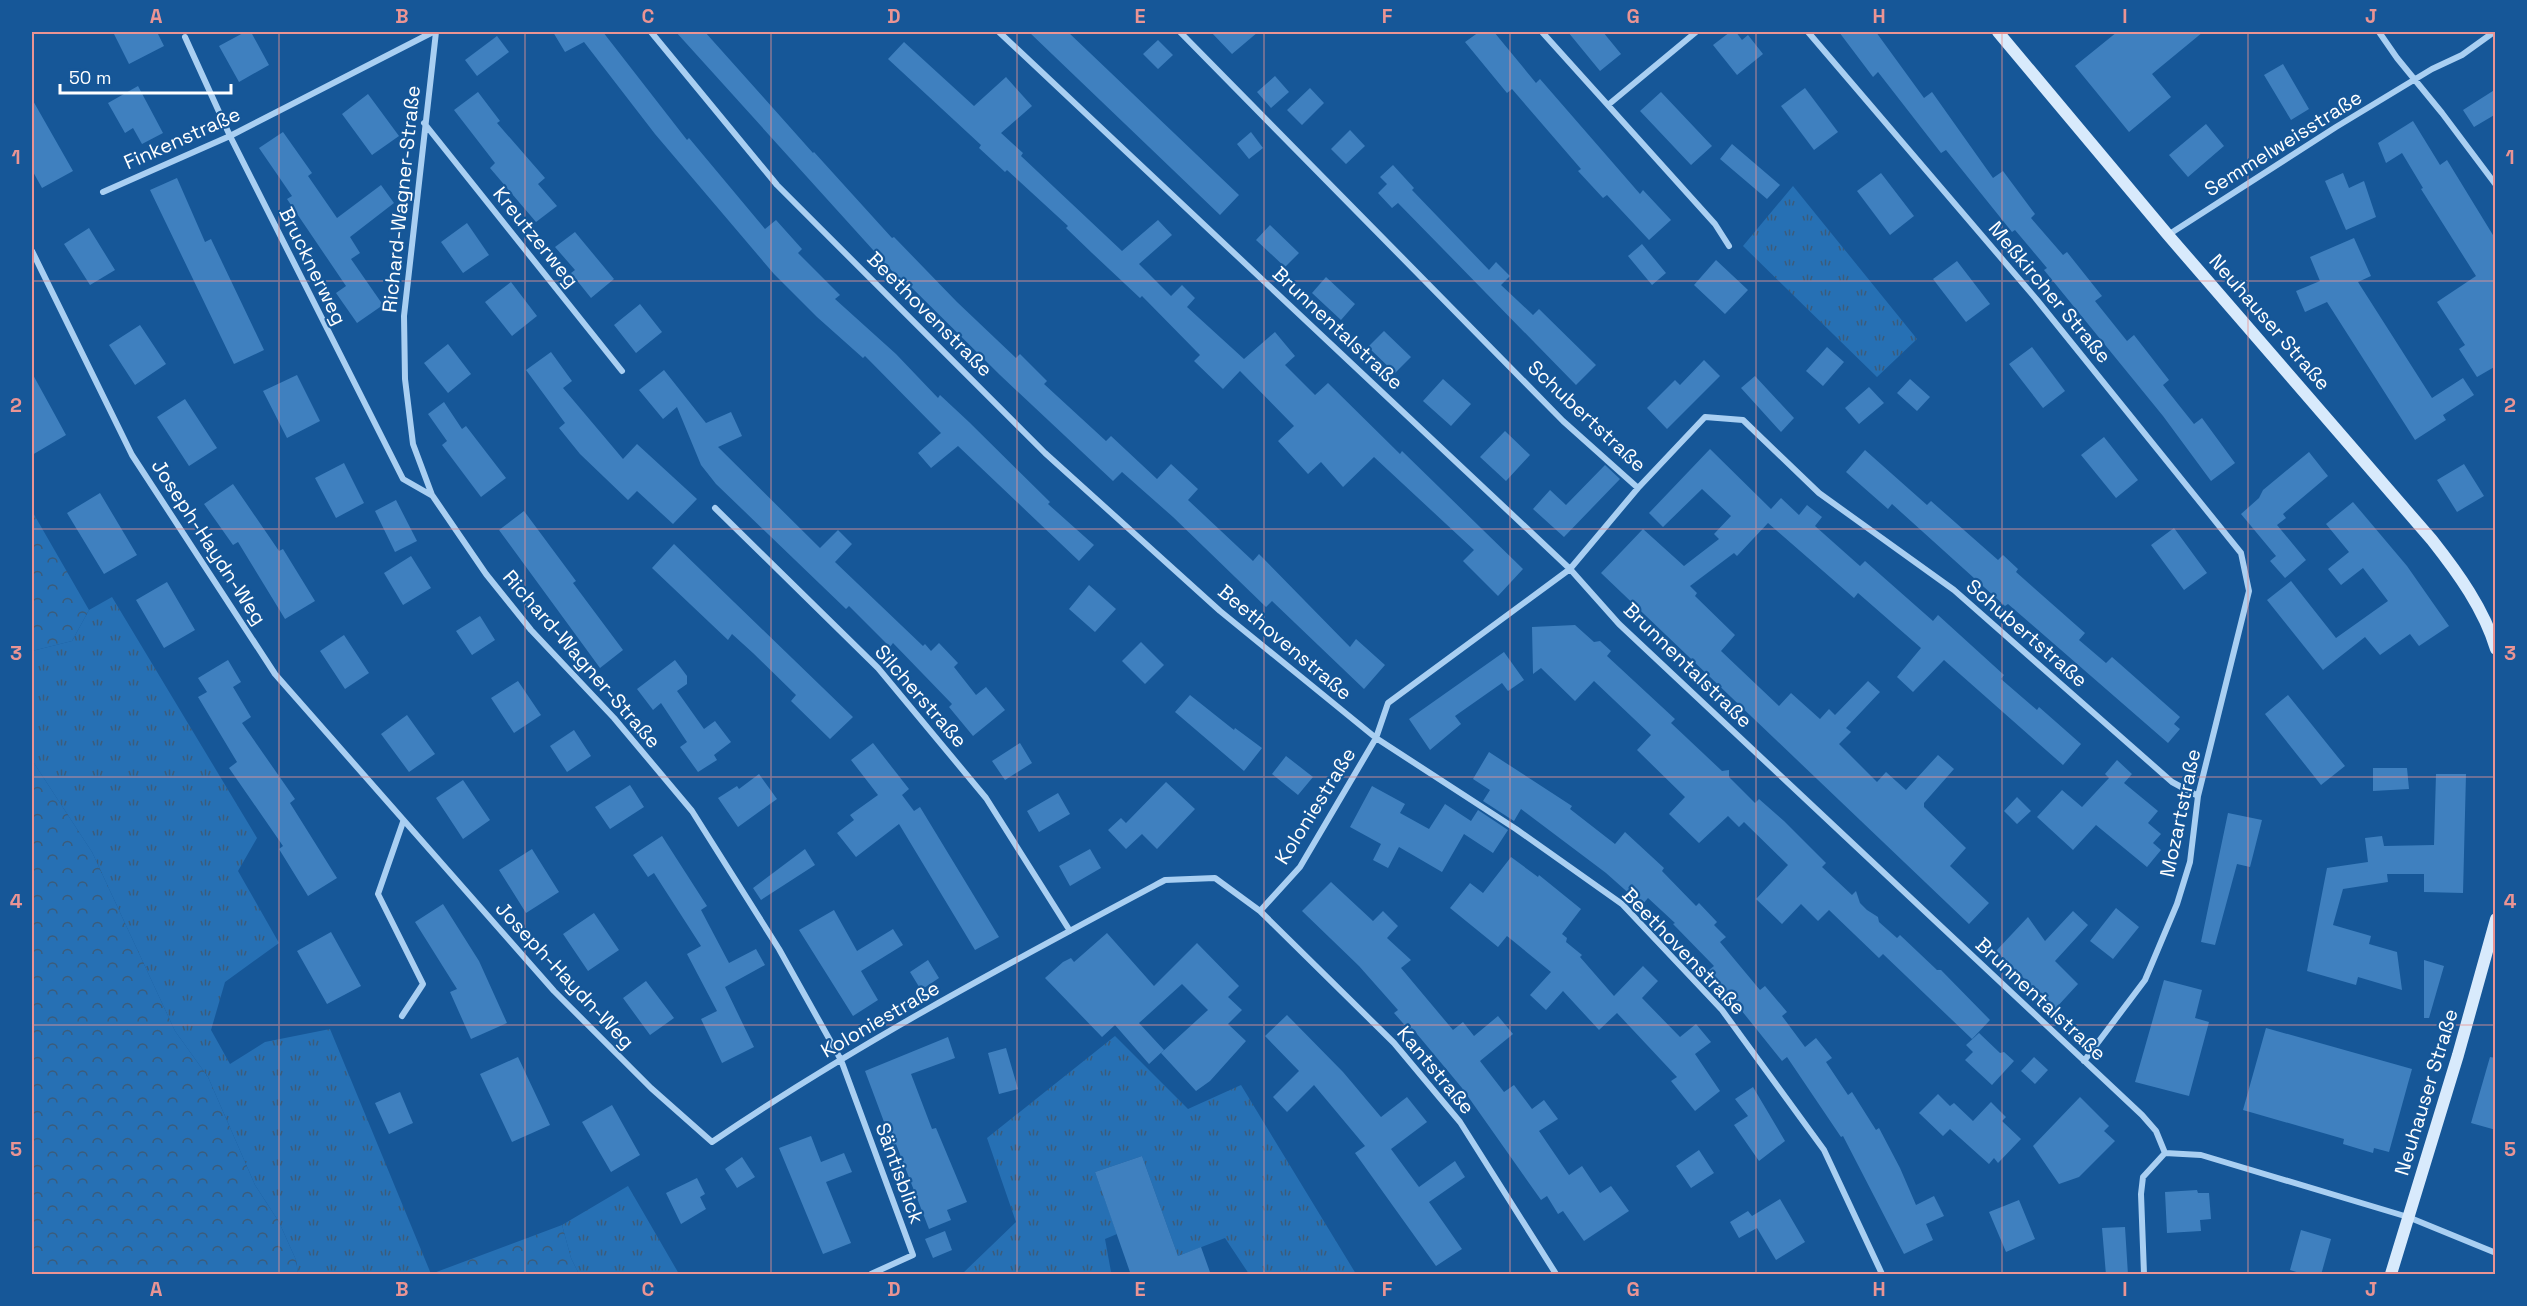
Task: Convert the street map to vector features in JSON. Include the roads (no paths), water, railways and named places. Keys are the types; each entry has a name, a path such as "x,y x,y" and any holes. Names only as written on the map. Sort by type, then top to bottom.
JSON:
{"street":[{"name":"Richard-Wagner-Straße","path":"435,32 404,316 405,379 413,444 432,495 486,574 531,630 614,718 692,811 779,949 841,1060"},
{"name":"Finkenstraße","path":"103,192 230,136 435,32"},
{"name":"Beethovenstraße","path":"651,32 777,185 1045,453 1220,611 1376,738 1516,829 1622,904 1722,1010 1824,1150 1882,1275"},
{"name":"Brunnentalstraße","path":"999,32 1570,568 1619,624 2142,1115 2156,1131 2165,1153"},
{"name":"Schubertstraße","path":"1180,32 1563,421 1638,488 1705,417 1743,420 1819,493 1954,590 2172,782 2198,796"},
{"path":"1542,32 1715,224 1729,246"},
{"path":"1608,105 1696,32"},
{"name":"Meßkircher Straße","path":"1808,32 2037,300 2211,514 2241,553 2249,584"},
{"name":"Neuhauser Straße","path":"1998,32 2168,234 2432,540 2458,574 2477,606 2496,650"},
{"path":"2379,32 2496,185"},
{"name":"Semmelweisstraße","path":"2168,234 2336,127 2416,82 2432,69 2462,55 2494,32"},
{"name":"Brucknerweg","path":"185,37 230,136 403,479 432,495"},
{"name":"Kreutzerweg","path":"424,123 622,371"},
{"name":"Joseph-Haydn-Weg","path":"32,251 132,455 275,674 554,991 651,1088 712,1142"},
{"name":"Koloniestraße","path":"712,1142 775,1099 841,1060 1165,880 1215,878 1260,911 1300,867 1376,738 1388,703 1570,568 1638,488"},
{"name":"Silcherstraße","path":"715,508 878,668 986,798 1070,931"},
{"name":"Mozartstraße","path":"2084,1062 2145,980 2190,862 2198,796 2249,584"},
{"path":"402,1016 423,984 378,894 403,822"},
{"name":"Kantstraße","path":"1260,911 1394,1043 1460,1122 1556,1275"},
{"name":"Neuhauser Straße","path":"2391,1275 2458,1055 2496,919"},
{"name":"Säntisblick","path":"841,1060 913,1255 871,1275"},
{"path":"2144,1275 2140,1194 2143,1177 2165,1153 2201,1155 2408,1217 2496,1253"}]}
